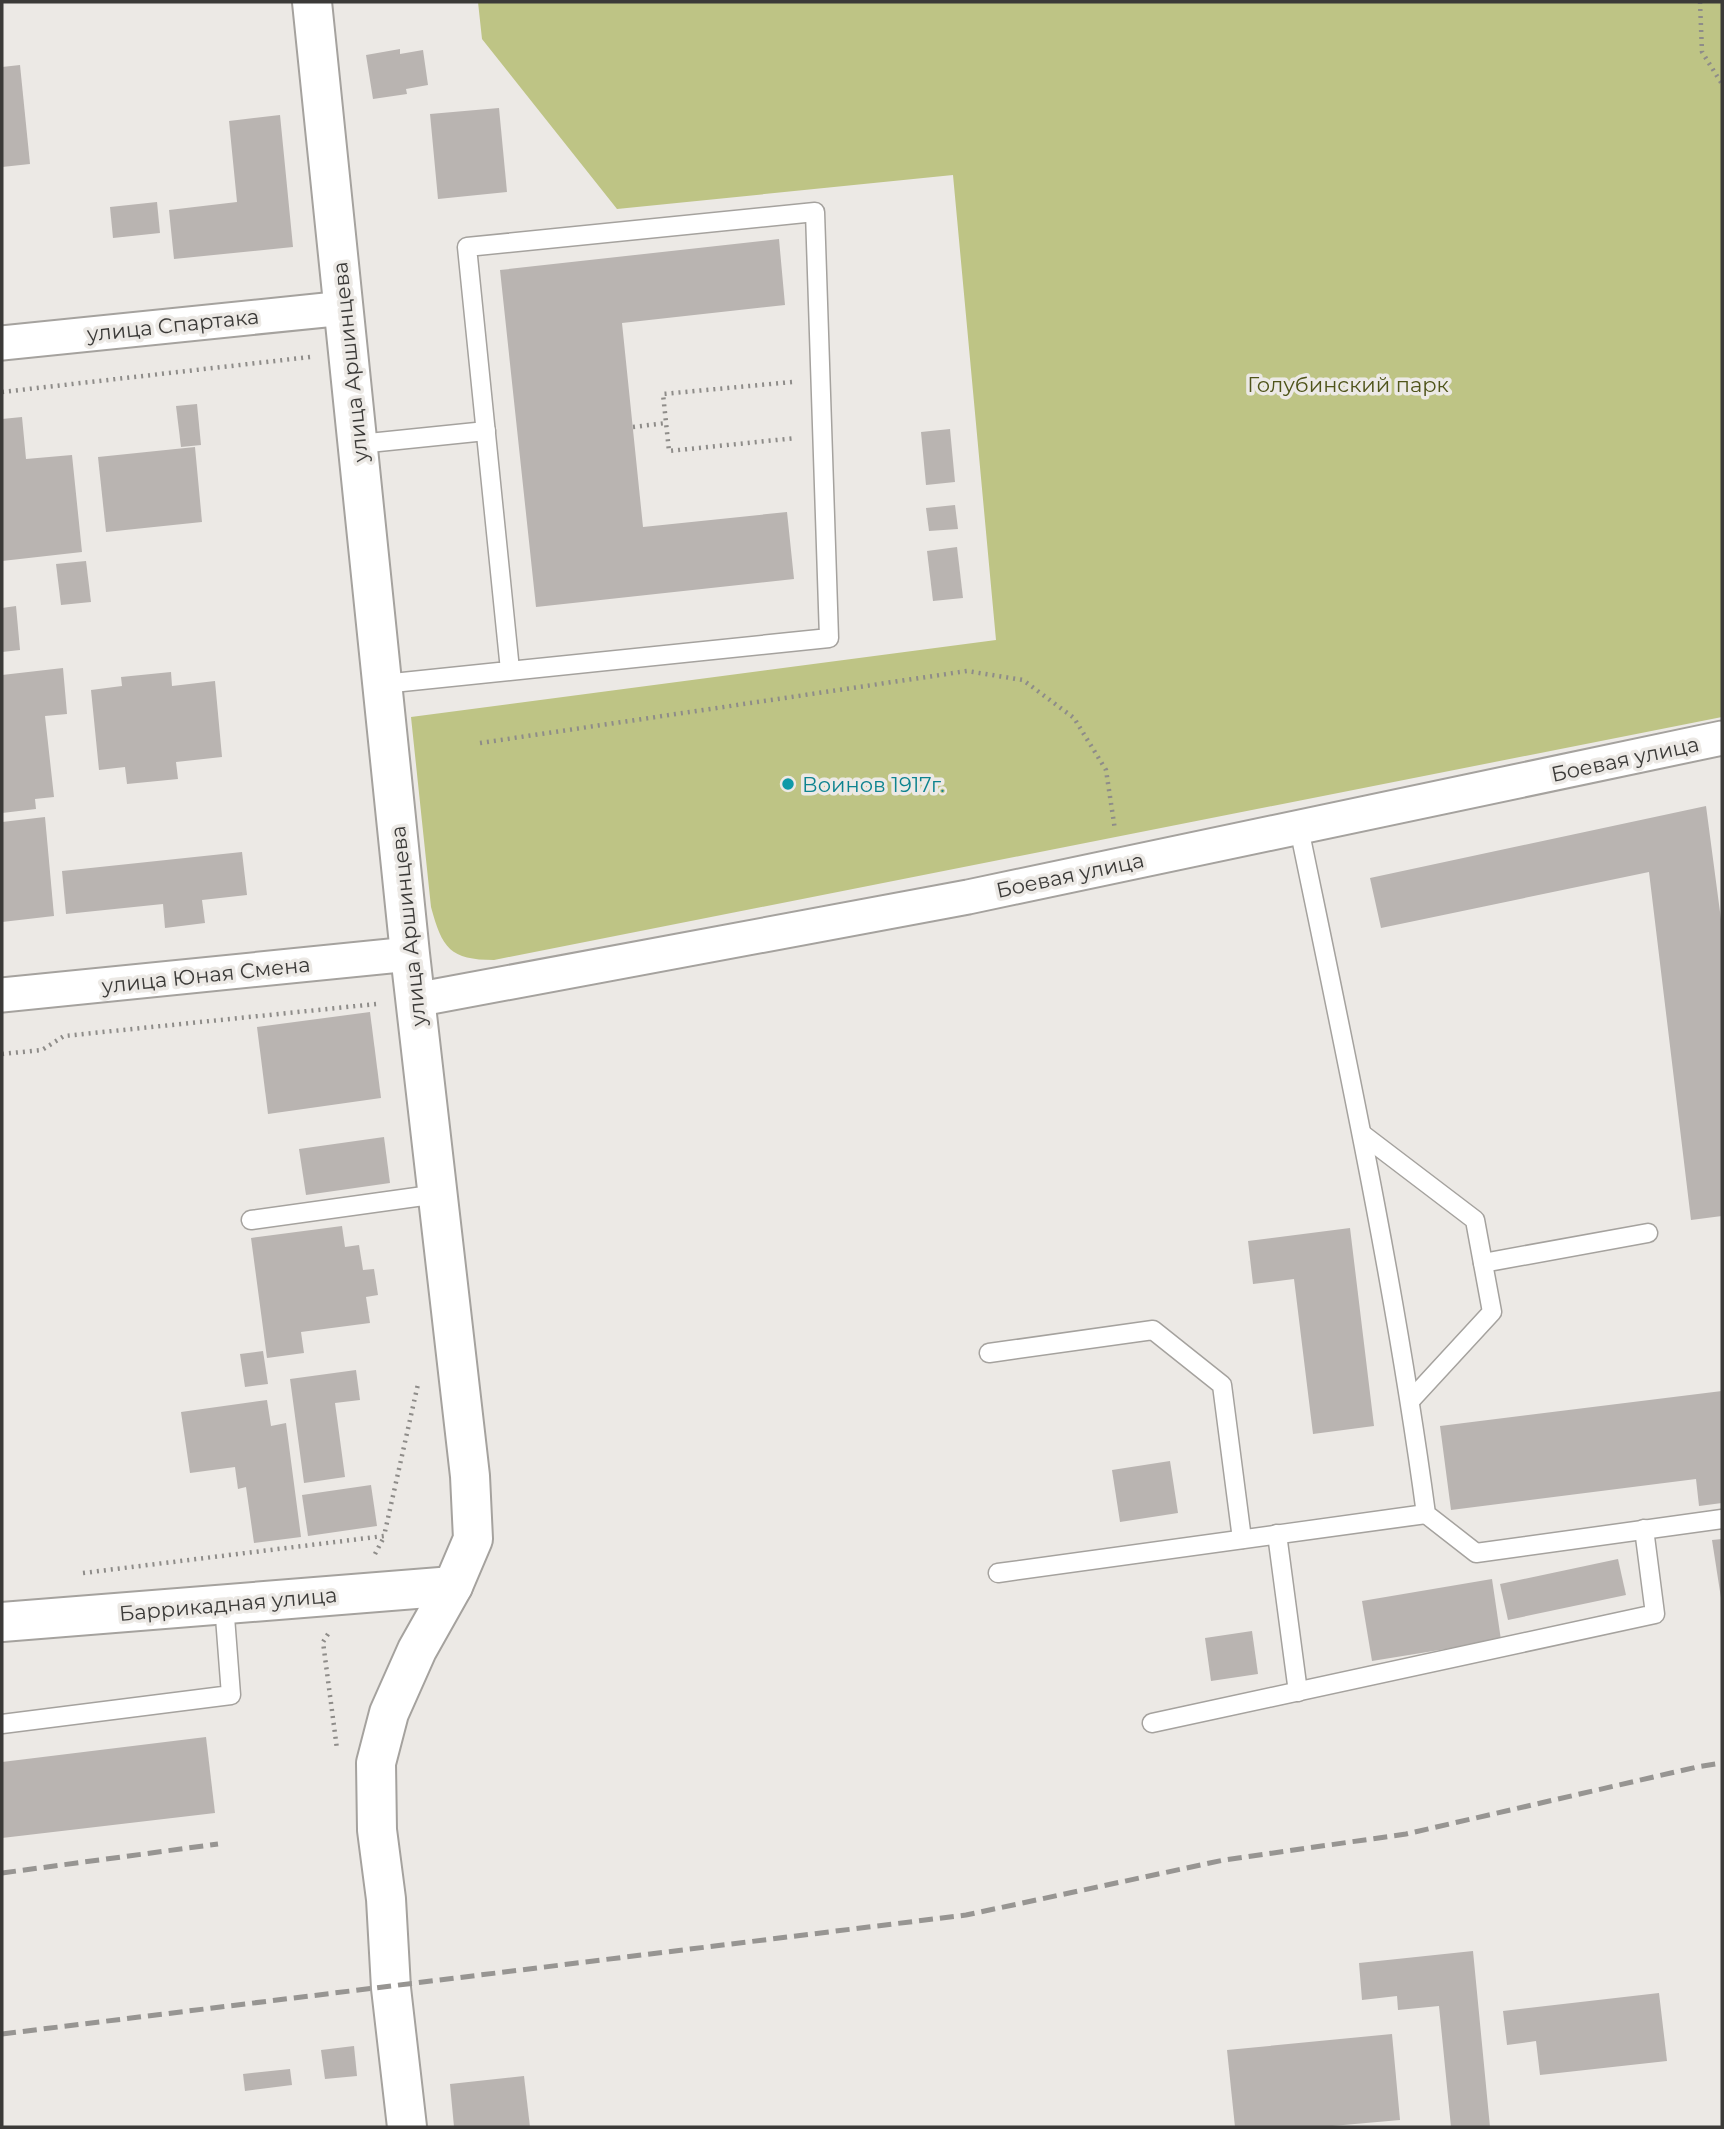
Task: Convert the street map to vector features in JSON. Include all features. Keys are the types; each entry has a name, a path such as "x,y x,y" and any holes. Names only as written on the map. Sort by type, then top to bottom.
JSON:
{"main road":[{"name":"улица Аршинцева","path":"312,2 410,954 470,1476 473,1539 453,1586 416,1650 389,1713 376,1763 377,1830 407,2127"},
{"name":"Баррикадная улица","path":"2,1622 453,1586"}],"street":[{"name":"улица Спартака","path":"2,343 345,308"},
{"name":"Боевая улица","path":"415,1000 968,897 1722,738"},
{"name":"улица Юная Смена","path":"2,995 410,954"}],"lane":[{"path":"383,684 829,638 815,212 467,247 510,670"},
{"path":"359,444 486,431"},
{"path":"1299,828 1362,1134 1410,1401 1426,1514 1476,1553 1722,1519"},
{"path":"1362,1134 1475,1220 1492,1312 1410,1401"},
{"path":"251,1220 438,1194"},
{"path":"1483,1263 1648,1233"},
{"path":"989,1353 1153,1330 1222,1385 1242,1539"},
{"path":"998,1573 1426,1514"},
{"path":"1152,1723 1655,1615 1644,1530"},
{"path":"1277,1534 1298,1692"},
{"path":"2,1724 231,1695 224,1604"}],"path":[{"path":"1700,2 1702,52 1722,85"},
{"path":"2,392 349,353"},
{"path":"821,379 663,394 669,451 822,435"},
{"path":"633,427 666,423"},
{"path":"480,743 967,671 1023,680 1074,718 1106,770 1119,865"},
{"path":"371,958 378,1017"},
{"path":"2,1054 42,1050 64,1036 377,1004"},
{"path":"70,1574 384,1536 419,1378"}],"green space":[{"name":"Голубинский парк","path":"478,2 1722,2 1722,717 494,960 458,954 444,942 431,907 411,717 996,640 953,175 617,209 482,39"}],"building":[{"path":"400,49 400,54 423,50 428,85 406,89 407,94 373,99 366,55"},
{"path":"20,65 30,164 2,167 2,67"},
{"path":"499,108 507,192 438,199 430,114"},
{"path":"280,115 293,247 174,259 169,210 237,202 229,121"},
{"path":"157,202 160,233 113,238 110,207"},
{"path":"779,239 785,305 622,323 643,527 787,512 794,579 536,607 500,270"},
{"path":"197,404 201,445 181,447 176,406"},
{"path":"22,417 26,459 72,455 82,552 2,561 2,419"},
{"path":"950,429 955,482 926,485 921,432"},
{"path":"195,447 202,522 106,532 98,457"},
{"path":"955,505 958,529 929,531 926,508"},
{"path":"957,547 963,598 933,601 927,551"},
{"path":"86,561 91,602 61,605 56,564"},
{"path":"16,606 20,650 2,652 2,608"},
{"path":"63,668 67,714 45,716 54,797 35,799 36,809 2,813 2,675"},
{"path":"171,672 172,686 215,681 222,757 176,762 178,779 127,784 125,767 99,770 91,690 122,686 121,677"},
{"path":"1706,806 1722,927 1722,1216 1691,1220 1649,872 1381,928 1370,878"},
{"path":"45,817 54,916 2,922 2,822"},
{"path":"242,852 247,895 202,900 205,923 165,928 163,904 66,914 62,871"},
{"path":"370,1012 381,1098 268,1114 257,1027"},
{"path":"384,1137 390,1183 306,1195 299,1149"},
{"path":"342,1226 345,1247 359,1245 363,1270 374,1269 378,1295 366,1297 370,1323 301,1332 304,1353 267,1358 251,1238"},
{"path":"1350,1228 1374,1426 1313,1434 1294,1279 1253,1284 1248,1241"},
{"path":"263,1351 268,1384 245,1387 240,1354"},
{"path":"356,1370 360,1400 335,1403 345,1477 304,1483 290,1379"},
{"path":"1722,1391 1722,1503 1699,1506 1696,1479 1451,1510 1440,1426"},
{"path":"267,1400 271,1426 286,1423 301,1537 254,1543 246,1487 238,1489 235,1467 190,1473 181,1412"},
{"path":"1170,1461 1178,1513 1120,1522 1112,1470"},
{"path":"371,1485 377,1526 308,1536 302,1495"},
{"path":"1722,1539 1722,1598 1721,1598 1712,1540"},
{"path":"1618,1559 1626,1595 1508,1620 1500,1584"},
{"path":"1492,1579 1501,1640 1372,1661 1362,1601"},
{"path":"1252,1631 1258,1674 1211,1681 1205,1638"},
{"path":"206,1737 215,1813 2,1838 2,1762"},
{"path":"1473,1951 1490,2127 1451,2127 1439,2006 1398,2010 1397,1996 1362,2000 1359,1963"},
{"path":"1659,1993 1667,2061 1540,2075 1536,2041 1507,2045 1503,2011"},
{"path":"1392,2034 1400,2120 1321,2127 1235,2127 1227,2050"},
{"path":"354,2046 357,2076 325,2079 321,2050"},
{"path":"290,2069 292,2085 245,2091 243,2074"},
{"path":"524,2076 530,2127 454,2127 450,2084"}],"railway":[{"path":"2,2034 966,1915 1224,1860 1406,1834 1722,1763"},
{"path":"2,1873 218,1844"}],"place":[{"name":"Воинов 1917г.","path":"788,784"}]}
